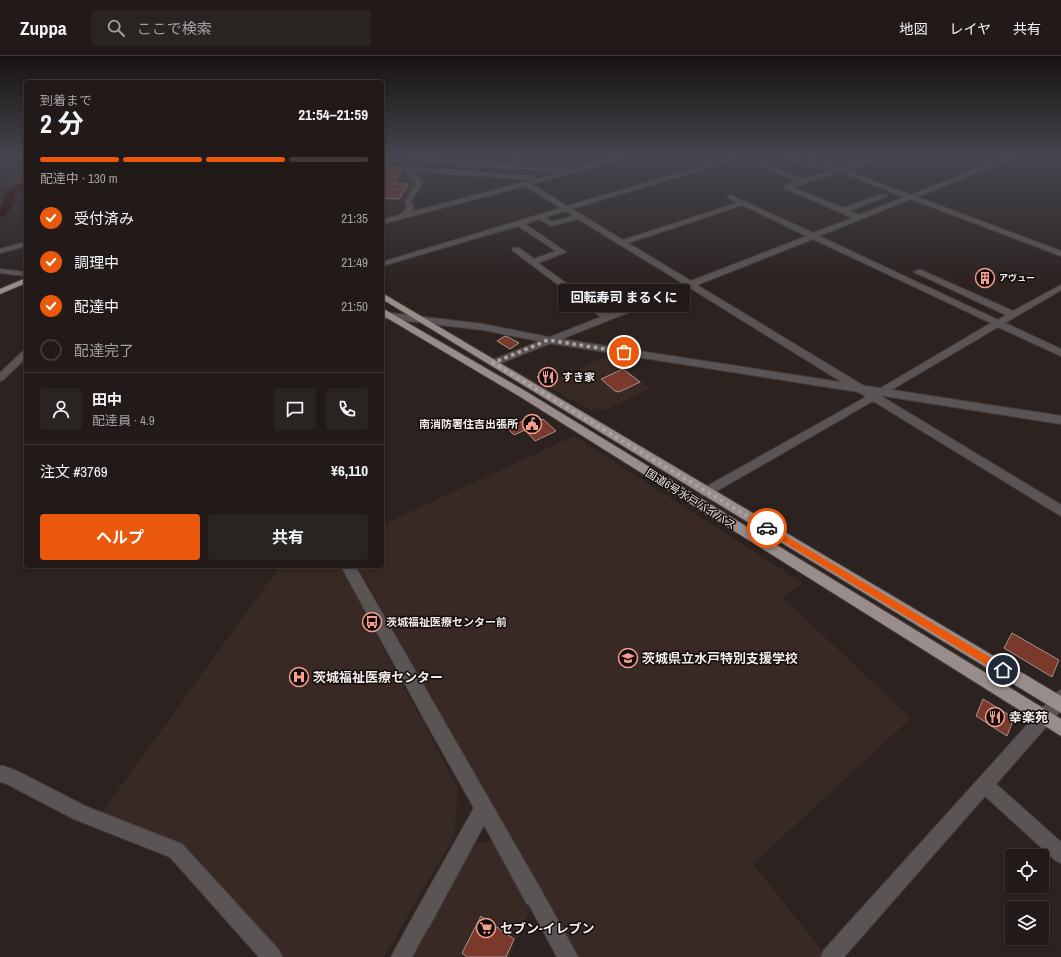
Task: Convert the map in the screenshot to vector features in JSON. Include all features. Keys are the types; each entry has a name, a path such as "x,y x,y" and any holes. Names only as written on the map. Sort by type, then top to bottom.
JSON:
{"highway":[{"path":"0,286 24,276"},
{"path":"0,292 24,276"},
{"name":"国道6号水戸バイパス","path":"384,296 706,492 1060,702"},
{"name":"国道6号水戸バイパス","path":"385,314 529,398 1061,728"}],"street":[{"path":"402,217 411,208 408,201 409,199"},
{"path":"384,222 469,199"},
{"path":"551,199 624,242 690,284 866,390"},
{"path":"384,263 600,199"},
{"path":"734,199 1061,353"},
{"path":"814,199 858,217"},
{"path":"842,211 874,199"},
{"path":"493,363 906,199"},
{"path":"917,199 1061,254"},
{"path":"624,242 742,203"},
{"path":"540,217 551,224 579,216"},
{"path":"519,223 562,252 533,262"},
{"path":"0,251 24,245"},
{"path":"516,250 607,317"},
{"path":"0,271 24,275"},
{"path":"918,272 1014,315"},
{"path":"706,492 1061,287"},
{"path":"385,314 483,327 548,340 866,390 877,394 1061,420"},
{"path":"0,378 24,355"},
{"path":"877,394 1061,511"},
{"path":"349,568 568,957"},
{"path":"831,957 985,785 1043,717 1060,702"},
{"path":"0,774 4,774 20,781 80,813 176,850 272,957"},
{"path":"985,785 1061,854"},
{"path":"401,957 484,808"}],"shaded area":[{"path":"384,199 406,199 405,201 384,200"},
{"path":"610,354 628,357 617,362 650,388 603,411 597,408 592,411 550,387 552,385 550,383"},
{"name":"茨城県立水戸特別支援学校","path":"574,436 803,583 783,598 911,718 753,864 824,953 821,957 579,957 358,568 384,568 384,524"},
{"name":"茨城福祉医療センター","path":"279,568 341,568 458,789 454,836 384,957 283,957 178,841 101,814"},
{"path":"496,840 530,909 509,957 413,957 473,844"}],"building":[{"path":"505,336 519,343 510,349 497,341"},
{"path":"623,369 640,382 619,392 615,391 601,379"},
{"name":"すき家","path":"551,371 558,377 545,383 537,377"},
{"name":"南消防署住吉出張所","path":"537,415 556,431 535,441 525,430 514,435 507,428"},
{"path":"1012,633 1059,660 1052,677 1004,648"},
{"name":"幸楽苑","path":"983,699 1014,718 1007,736 976,716"},
{"name":"セブン-イレブン","path":"481,916 514,939 506,957 467,957 462,953"}],"waterway":[{"path":"0,214 10,202 9,199"}],"way so far":[{"path":"624,352 548,340 493,363 767,528"}],"place":[{"name":"アヴュー","path":"985,278"},
{"name":"回転寿司 まるくに","path":"624,352"},
{"name":"すき家","path":"548,377"},
{"name":"南消防署住吉出張所","path":"532,424"},
{"name":"茨城福祉医療センター前","path":"372,622"},
{"name":"茨城県立水戸特別支援学校","path":"628,658"},
{"name":"茨城福祉医療センター","path":"299,677"},
{"name":"幸楽苑","path":"995,717"},
{"name":"セブン-イレブン","path":"486,928"}],"route":[{"path":"767,528 1003,670"}]}
